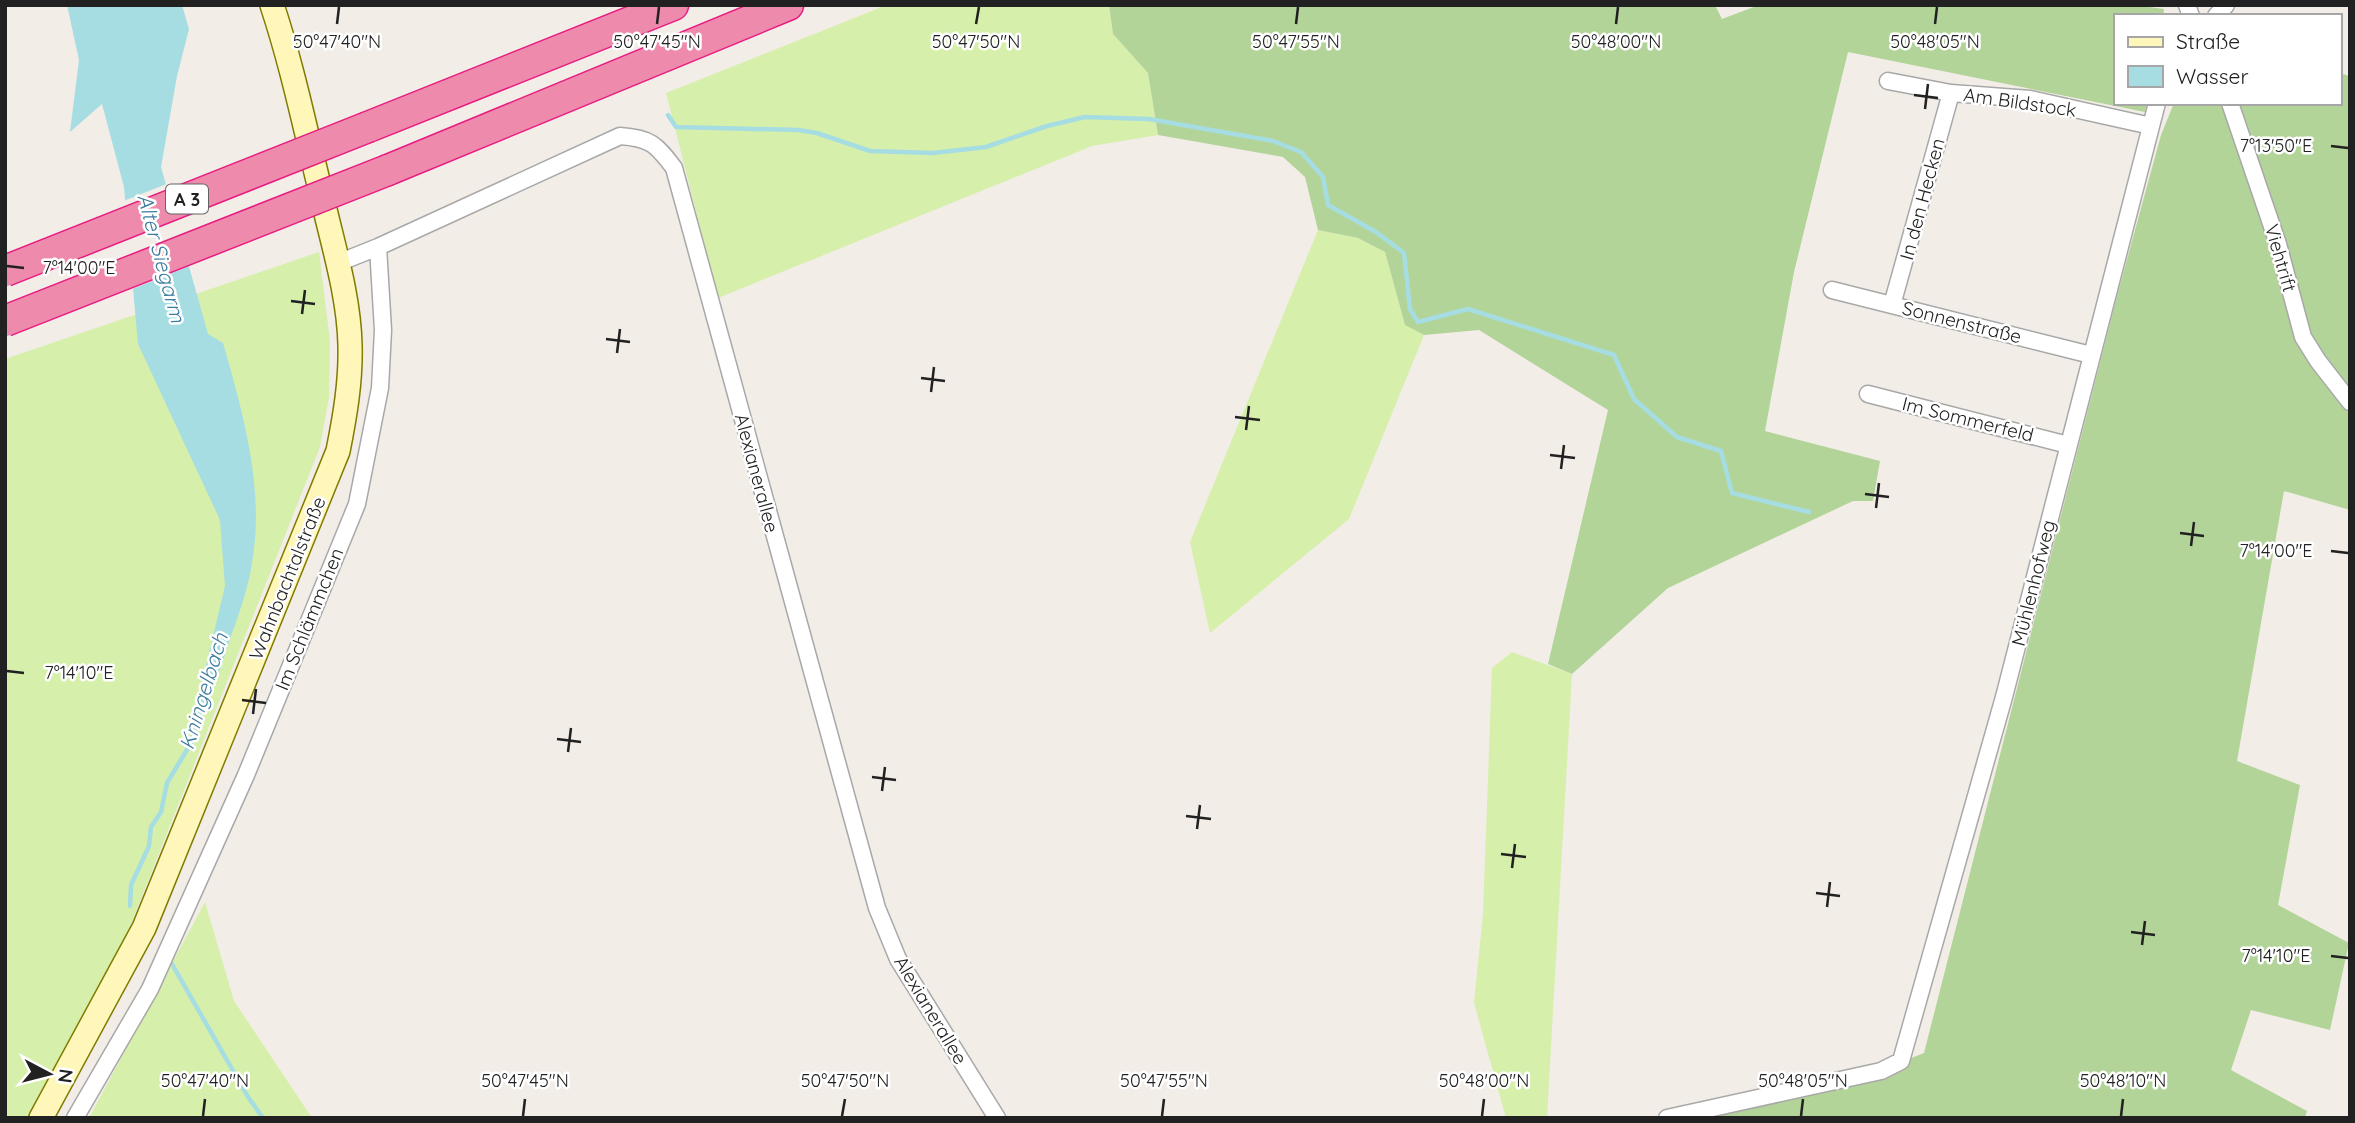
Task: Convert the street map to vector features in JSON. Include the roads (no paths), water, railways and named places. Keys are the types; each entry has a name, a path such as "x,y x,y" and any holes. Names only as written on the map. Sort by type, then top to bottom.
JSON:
{"highway":[{"name":"A 3","path":"5,271 673,5"},
{"name":"A 3","path":"5,321 387,170 788,5"}],"main road":[{"name":"Wahnbachtalstraße","path":"41,1118 144,928 338,451 348,398 350,343 338,263 272,5"}],"street":[{"name":"Am Bildstock","path":"1888,81 1951,93 2030,99 2151,126"},
{"name":"In den Hecken","path":"1892,305 1951,93"},
{"name":"Mühlenhofweg","path":"1667,1118 1881,1071 1901,1061 2004,697 2156,105"},
{"name":"Viehtrift","path":"2231,105 2278,244 2303,337 2350,402"},
{"name":"Alexianerallee","path":"338,263 620,136 643,138 658,147 674,168 877,908 898,959 997,1118"},
{"name":"Im Schlämmchen","path":"75,1118 150,989 246,775 357,503 380,388 383,330 378,247"},
{"name":"Sonnenstraße","path":"1832,290 2091,355"},
{"name":"Im Sommerfeld","path":"1868,394 2068,445"}],"water":[{"name":"Alter Siegarm","path":"67,5 182,5 189,29 177,76 161,167 208,334 223,343 231,370 250,452 256,507 252,563 245,594 218,678 201,707 199,695 225,586 220,520 138,344 124,187 102,104 70,132 79,60"}],"waterway":[{"path":"668,115 676,127 798,130 817,133 870,151 933,153 986,147 1047,126 1085,117 1149,119 1273,141 1301,152 1323,177 1328,205 1376,232 1404,253 1410,309 1418,322 1468,309 1614,355 1634,399 1677,437 1721,451 1732,493 1809,512"},
{"name":"Kningelbach","path":"130,906 131,885 149,846 151,827 161,812 167,783 191,743 202,703"},
{"name":"Kningelbach","path":"172,964 248,1097 263,1118"}]}
